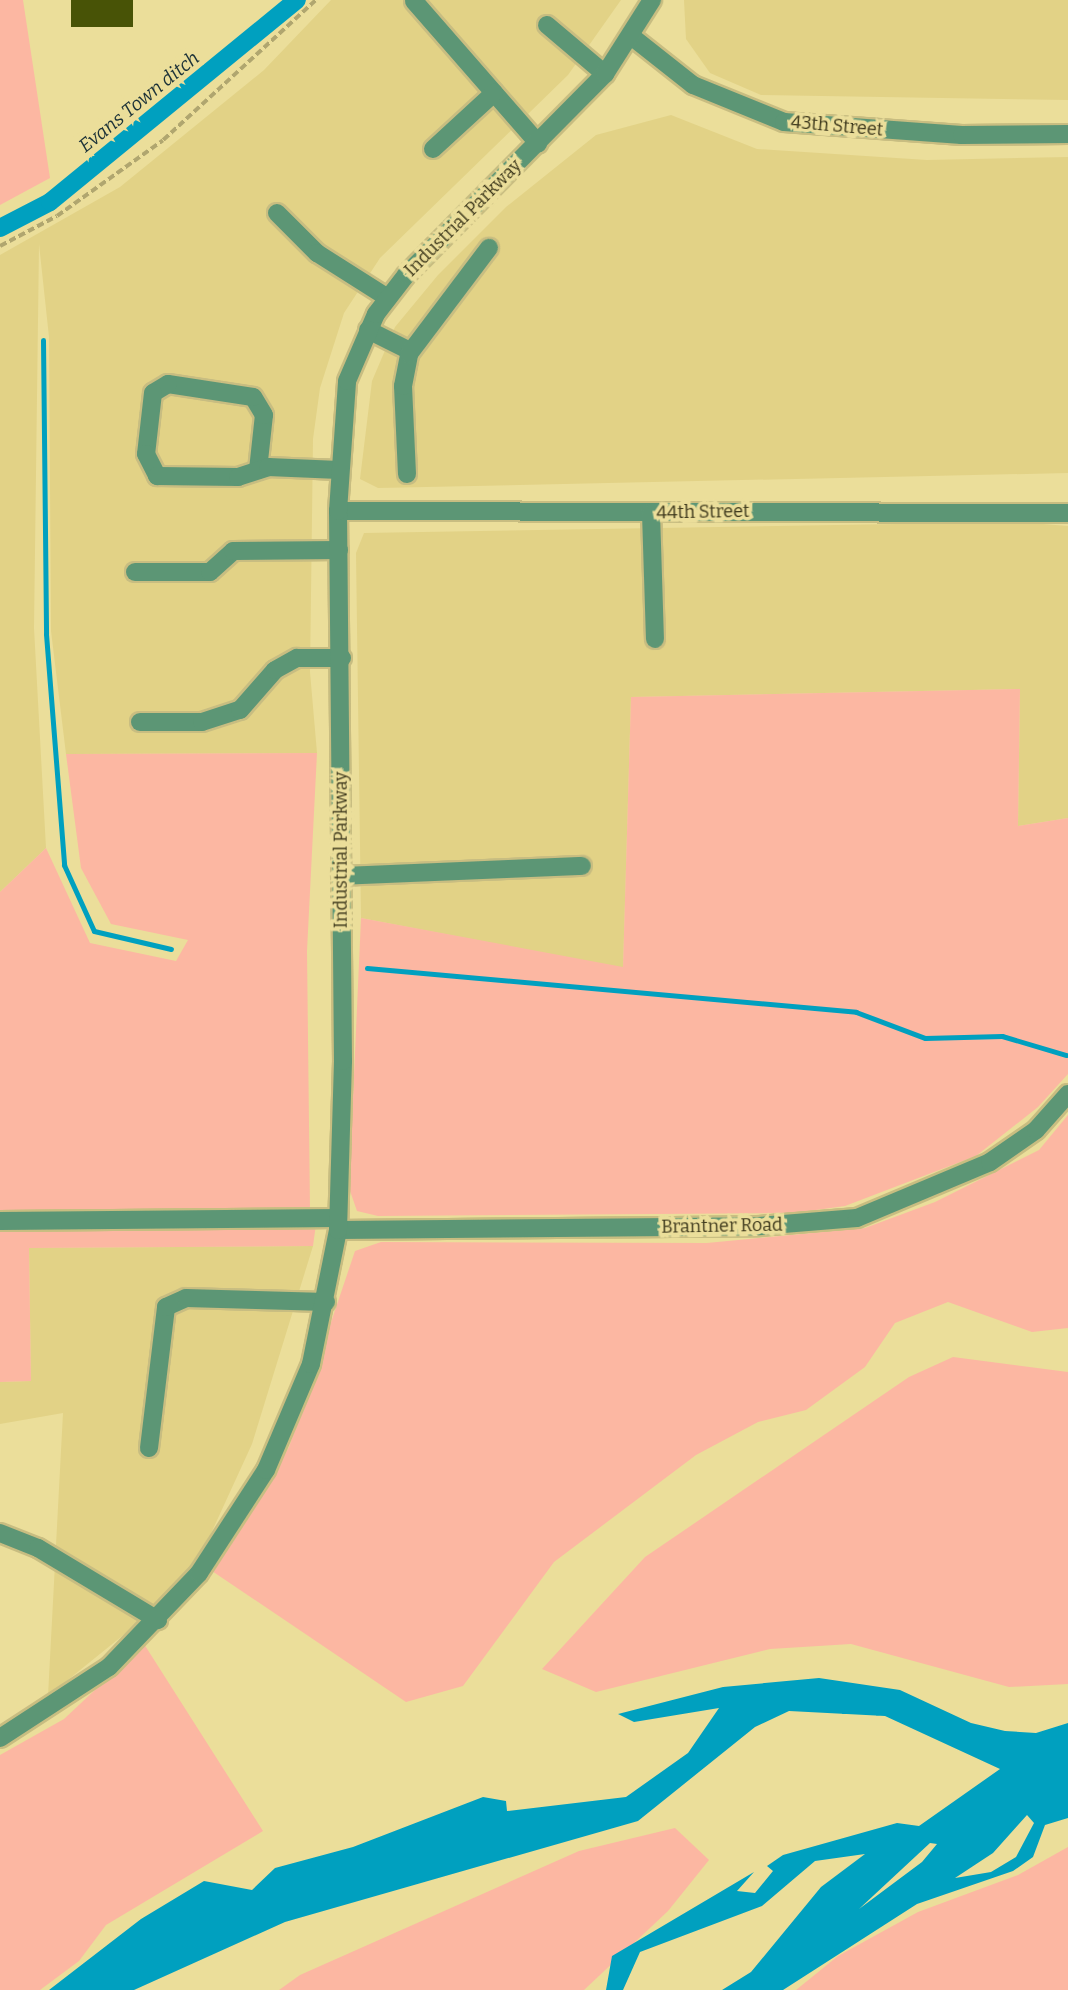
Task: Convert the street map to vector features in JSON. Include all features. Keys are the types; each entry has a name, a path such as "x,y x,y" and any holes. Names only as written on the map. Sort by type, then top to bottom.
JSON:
{"street":[{"name":"Industrial Parkway","path":"0,1738 47,1711 109,1667 159,1620 207,1562 266,1470 311,1364 326,1302 338,1224 342,658 338,511 347,382 368,330 388,298 424,254 606,74 652,0"},
{"path":"414,1 538,143"},
{"path":"547,25 606,74"},
{"name":"43th Street","path":"631,36 693,85 784,122 962,135 1068,134"},
{"path":"433,149 494,93"},
{"path":"277,213 317,253 388,298"},
{"path":"407,474 403,386 410,351 489,248"},
{"path":"368,330 410,351"},
{"path":"258,470 264,415 253,397 168,384 153,393 146,454 157,476 238,477 258,470 339,470"},
{"name":"44th Street","path":"338,511 1068,513"},
{"path":"651,513 654,639"},
{"path":"135,572 210,572 233,551 339,550"},
{"path":"140,722 215,718 240,709 275,670 297,659 342,658"},
{"path":"341,876 582,866"},
{"name":"Brantner Road","path":"0,1221 770,1226 857,1218 990,1162 1035,1130 1068,1094"},
{"path":"149,1448 166,1307 186,1298 326,1302"},
{"path":"0,1533 38,1548 159,1620"}],"path":[{"path":"0,246 57,216 163,141 316,0"}],"shaded area":[{"path":"0,0 23,0 50,178 0,205"},
{"path":"331,0 621,0 568,75 380,258 344,313 320,388 313,439 310,672 317,753 66,754 51,631 49,337 39,244 34,628 46,848 0,892 0,255 120,187 264,70"},
{"path":"684,0 1068,0 1068,100 761,95 710,73 686,39"},
{"path":"671,115 757,149 927,160 1068,157 1068,473 378,488 360,479 372,381 395,327 438,275 506,207 596,135"},
{"path":"1018,522 1068,526 1068,818 1018,826 1020,689 631,697 623,968 361,918 356,553 364,533"},
{"path":"1020,689 1018,826 1068,818 1068,1074 1038,1107 976,1156 845,1206 794,1213 378,1216 357,1211 349,1188 361,918 623,967 631,697"},
{"path":"317,753 307,951 310,1210 0,1215 0,892 46,848 90,943 176,961 188,940 111,924 81,868 66,754"},
{"path":"1068,1115 1068,1328 1032,1332 948,1302 895,1323 865,1367 806,1410 758,1422 696,1455 554,1562 463,1686 406,1702 212,1571 289,1447 355,1251 381,1242 707,1243 865,1228 935,1202 1039,1150"},
{"path":"316,1224 313,1246 29,1248 31,1381 0,1382 0,1229"},
{"path":"313,1246 252,1444 197,1564 132,1628 48,1696 63,1413 0,1424 0,1382 31,1381 29,1248"},
{"path":"953,1357 1068,1372 1068,1684 1009,1687 851,1644 770,1649 596,1692 542,1669 645,1557 909,1377"},
{"path":"144,1644 263,1831 106,1925 79,1961 40,1990 0,1990 0,1755 64,1719"},
{"path":"675,1828 709,1860 668,1911 584,1990 279,1990 300,1975 579,1851"},
{"path":"1068,1847 1068,1990 796,1990 838,1956 918,1912 1018,1875"}],"water":[{"path":"819,1678 900,1690 971,1723 1005,1731 1036,1733 1068,1723 1068,1818 1045,1825 1033,1857 1013,1871 917,1904 783,1990 722,1990 751,1972 821,1887 865,1854 815,1861 762,1906 640,1952 623,1990 606,1990 612,1956 754,1872 737,1891 755,1893 773,1871 767,1866 783,1855 897,1823 919,1826 1000,1769 885,1716 789,1711 755,1727 638,1821 285,1922 134,1990 49,1990 141,1919 204,1881 252,1890 275,1868 353,1847 483,1797 506,1801 507,1811 626,1797 688,1753 719,1708 634,1722 618,1714 723,1687","holes":["1027,1815 1034,1823 1016,1857 991,1872 955,1878 993,1853","930,1843 937,1844 922,1862 859,1909"]}],"building":[{"path":"71,0 133,0 133,27 71,27"}],"waterway":[{"name":"Evans Town ditch","path":"0,228 50,202 297,0"},
{"path":"43,340 46,634 64,865 94,931 171,949"},
{"path":"367,968 856,1012 925,1038 1002,1036 1066,1055"}]}
